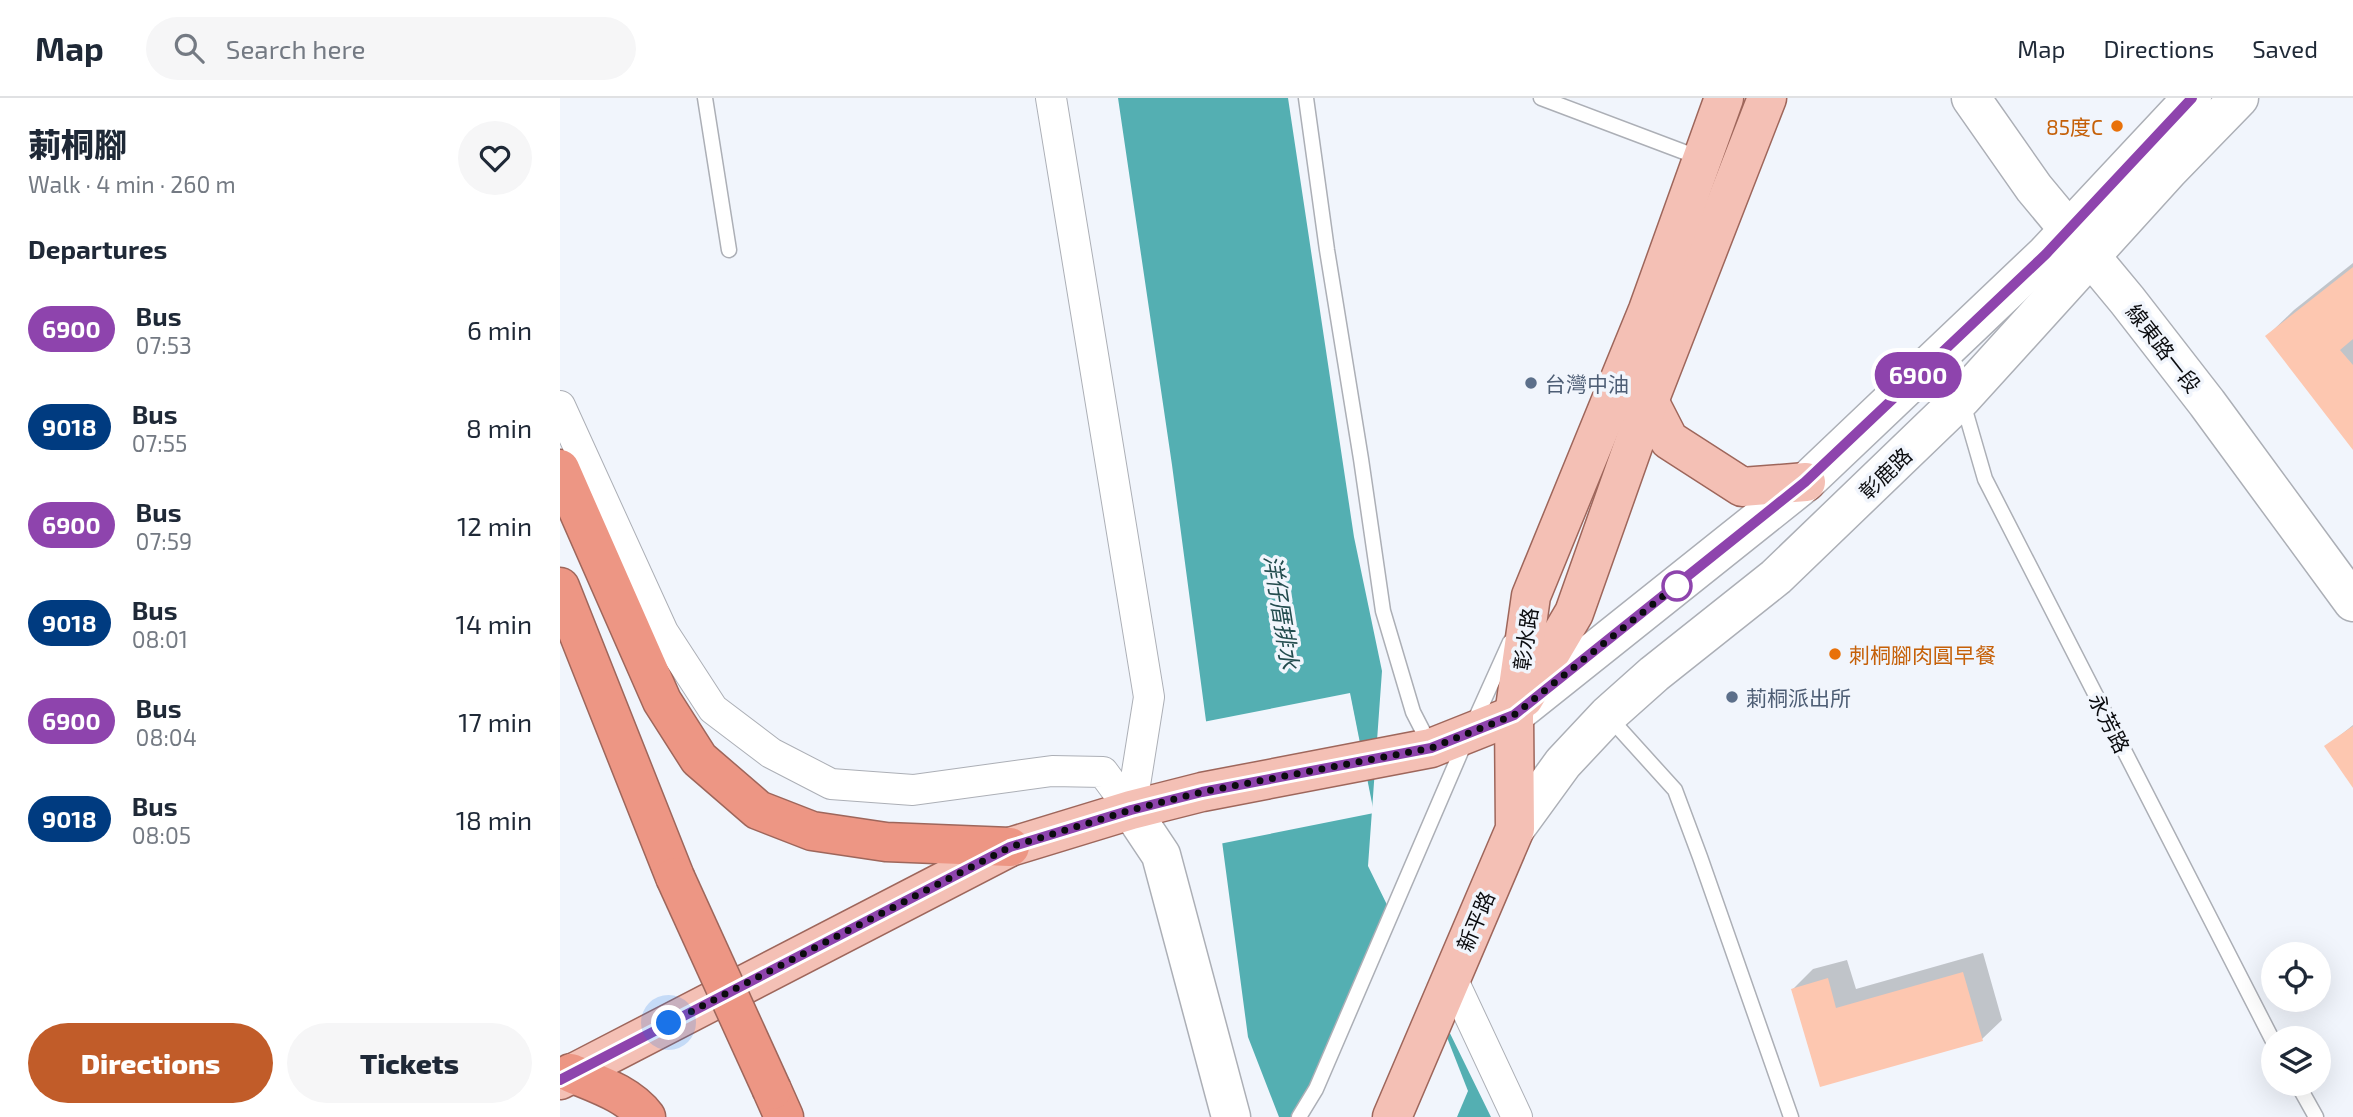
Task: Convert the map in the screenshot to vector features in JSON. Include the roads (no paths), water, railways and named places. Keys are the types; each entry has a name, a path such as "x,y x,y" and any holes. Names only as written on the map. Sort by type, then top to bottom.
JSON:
{"highway":[{"path":"560,469 662,701 699,759 758,810 812,831 886,842 1010,847"},
{"path":"560,587 675,877 778,1104"},
{"path":"566,1076 609,1089 640,1109 646,1117"}],"main road":[{"name":"彰水路","path":"1514,715 1531,596 1648,310 1724,98"},
{"name":"彰水路","path":"1514,715 1574,612 1649,401 1767,98"},
{"name":"線東路一段","path":"1971,98 2034,188 2207,403 2353,602"},
{"name":"彰鹿路","path":"1514,715 1805,482 2046,254 2080,242 2239,98"},
{"name":"彰鹿路","path":"1515,830 1563,763 1608,715 1654,674 1776,577 1962,398 2181,104"},
{"path":"1649,401 1669,440 1742,487 1805,482"},
{"path":"566,1076 1010,847 1131,810 1202,792 1423,750 1514,715"},
{"name":"新平路","path":"1392,1117 1515,830 1514,715"},
{"path":"1131,810 1161,855 1231,1117"}],"street":[{"path":"1051,98 1149,697 1131,810"},
{"path":"560,406 663,632 713,709 771,753 831,784 913,790 1052,771 1103,772 1131,810"},
{"path":"1451,976 1517,1117"}],"lane":[{"path":"705,98 729,250"},
{"path":"1306,98 1383,611 1423,750"},
{"path":"1541,98 1702,159"},
{"name":"永芳路","path":"1962,398 1985,479 2265,1026"},
{"path":"1299,1117 1316,1089 1531,596"},
{"path":"1608,715 1675,790 1791,1117"},
{"path":"2304,1096 2316,1117"}],"water":[{"name":"洋仔厝排水","path":"1118,98 1288,98 1354,537 1382,671 1368,866 1491,1117 1279,1117 1248,1037 1172,465"}],"place":[{"name":"85度C","path":"2117,126"},
{"name":"台灣中油","path":"1531,383"},
{"name":"刺桐腳肉圓早餐","path":"1835,654"},
{"name":"莿桐派出所","path":"1732,697"}]}
